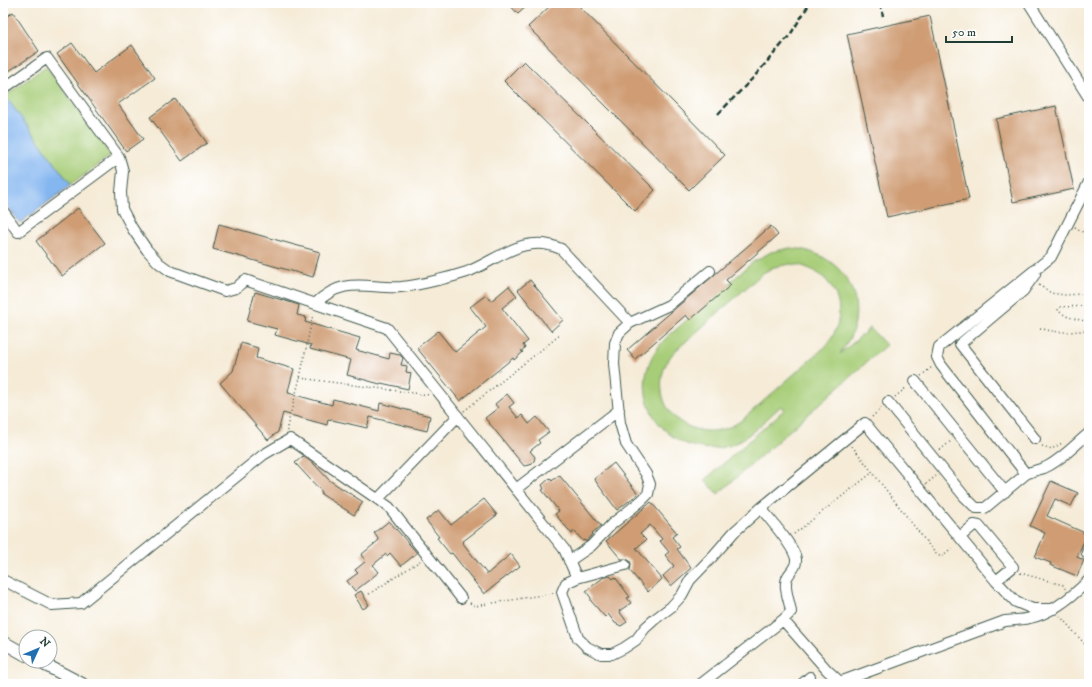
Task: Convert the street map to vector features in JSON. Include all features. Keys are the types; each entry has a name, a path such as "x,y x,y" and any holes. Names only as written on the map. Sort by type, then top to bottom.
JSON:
{"main road":[{"path":"3,642 18,650"},
{"path":"53,669 82,684"}],"street":[{"path":"1029,3 1089,98"},
{"path":"3,89 48,58 119,157 123,171 121,192 122,209 132,228 147,250 159,263 170,271 226,291 236,288 244,280 387,328 564,549 577,578"},
{"path":"3,211 18,232 119,157"},
{"path":"1026,474 939,361 937,357 939,347 1051,257 1089,182"},
{"path":"315,304 323,296 333,290 347,285 401,287 438,280 467,272 525,245 541,243 552,245 561,249 630,323"},
{"path":"1035,439 960,344 1023,291 1041,266"},
{"path":"570,561 591,546 612,524 641,502 648,494 650,484 646,474 626,444 620,423 614,364 615,343 620,333 630,323 669,305 710,271"},
{"path":"915,381 1005,492"},
{"path":"888,402 964,496 976,508 985,508 1026,474 1044,468 1056,461 1089,433"},
{"path":"516,489 619,410"},
{"path":"378,499 458,416"},
{"path":"625,565 577,578 566,583 562,592 578,638 587,647 601,654 612,654 636,640 645,628 671,607 682,595 690,580 714,556 734,532 864,423 920,489 959,539 1016,602 1033,609 1054,609"},
{"path":"3,580 52,605 81,603 263,455 290,439 390,507 461,598"},
{"path":"701,684 783,620 791,612 791,604 786,590 787,579 795,567 796,560 786,541 761,508"},
{"path":"959,539 974,525 979,526 1013,567 996,581"},
{"path":"783,620 841,683 1005,621 1030,618 1054,609 1089,580"}],"path":[{"path":"1068,223 1089,236"},
{"path":"1031,280 1051,293 1080,294 1089,298"},
{"path":"290,439 287,427 300,378 315,304"},
{"path":"1089,306 1060,307 1058,311 1068,317 1089,322"},
{"path":"1040,328 1063,333 1089,330"},
{"path":"458,416 560,335"},
{"path":"864,423 939,361"},
{"path":"300,378 442,396"},
{"path":"932,456 959,435"},
{"path":"847,437 854,451 873,472 940,558 959,539"},
{"path":"1035,439 1042,445 1052,449 1064,443"},
{"path":"920,489 943,470"},
{"path":"786,541 873,472"},
{"path":"369,594 428,555"},
{"path":"461,598 475,606 562,592"},
{"path":"1054,609 1089,649"},
{"path":"1083,684 1089,679"}],"green space":[{"path":"46,66 111,155 71,185 5,96"},
{"path":"790,248 805,250 819,255 842,272 854,297 856,311 853,331 840,354 870,328 886,345 718,494 705,480 785,409 781,406 758,428 745,438 731,445 713,448 695,447 679,440 665,430 654,417 647,401 645,383 649,364 652,357 665,339 753,262 771,252","holes":["791,264 806,267 828,282 835,293 838,305 838,319 835,332 827,345 742,420 727,428 712,431 697,430 684,424 673,415 665,403 662,389 663,372 673,353 763,273 774,267"]}],"water":[{"path":"5,96 71,185 20,223 3,200 3,97"}],"building":[{"path":"508,3 530,3 518,14"},
{"path":"553,3 576,3 725,155 689,190 528,27"},
{"path":"13,12 39,51 3,75 3,19"},
{"path":"930,16 969,199 887,217 847,34"},
{"path":"72,43 94,73 132,45 155,78 118,104 143,139 126,151 57,54"},
{"path":"524,61 655,190 635,211 504,81"},
{"path":"175,99 207,143 182,161 150,117"},
{"path":"1056,106 1074,189 1013,202 996,119"},
{"path":"78,208 105,243 62,276 36,241"},
{"path":"219,224 320,252 313,277 213,249"},
{"path":"771,226 778,235 726,280 731,285 690,320 686,315 635,359 627,350"},
{"path":"530,280 563,320 551,331 518,290"},
{"path":"509,286 517,296 502,308 528,341 523,345 525,348 521,351 523,352 514,360 513,358 460,401 417,348 438,331 455,352 486,327 470,307 486,295 491,301"},
{"path":"255,292 299,305 297,315 306,317 305,322 360,338 356,350 389,359 390,353 400,355 403,358 401,365 407,366 406,372 411,373 408,389 380,384 347,375 351,360 310,349 311,345 275,335 277,329 247,321"},
{"path":"241,343 258,348 256,358 294,369 288,393 332,405 333,399 379,411 380,403 430,416 427,431 370,417 367,428 328,419 327,425 283,413 278,432 268,440 220,383 233,371"},
{"path":"507,394 514,403 509,407 518,418 522,415 529,424 537,417 549,432 538,440 540,443 530,451 535,457 534,461 530,465 524,466 485,418 498,408 495,404"},
{"path":"303,456 314,464 329,480 363,502 354,515 321,494 322,492 295,463"},
{"path":"614,463 638,494 617,510 594,479"},
{"path":"559,475 601,526 592,533 593,534 586,542 585,540 583,541 574,531 572,534 555,514 559,511 542,490 544,489 542,485 550,478 552,481"},
{"path":"1051,481 1078,493 1071,506 1055,499 1047,516 1087,534 1077,557 1084,560 1077,576 1035,557 1045,533 1030,526"},
{"path":"484,499 497,515 462,542 487,574 511,554 520,566 484,594 452,553 450,554 437,538 439,537 426,520 439,510 451,525"},
{"path":"651,502 677,533 672,537 680,547 677,549 691,568 671,586 663,576 674,566 665,555 669,552 660,541 662,539 650,525 640,534 646,540 636,548 662,579 648,592 630,571 630,561 621,559 606,541"},
{"path":"389,521 417,553 401,566 390,553 387,556 386,554 373,565 379,572 355,591 347,581 358,573 355,570 366,561 361,555 379,540 374,533"},
{"path":"610,576 613,579 615,577 630,597 627,598 631,603 619,611 627,622 621,626 615,623 608,614 605,617 591,601 591,598 586,591 604,577"},
{"path":"361,591 369,605 363,609 354,595"}],"railway":[{"path":"718,114 753,78 790,35 810,3"},
{"path":"880,3 883,16"}]}
